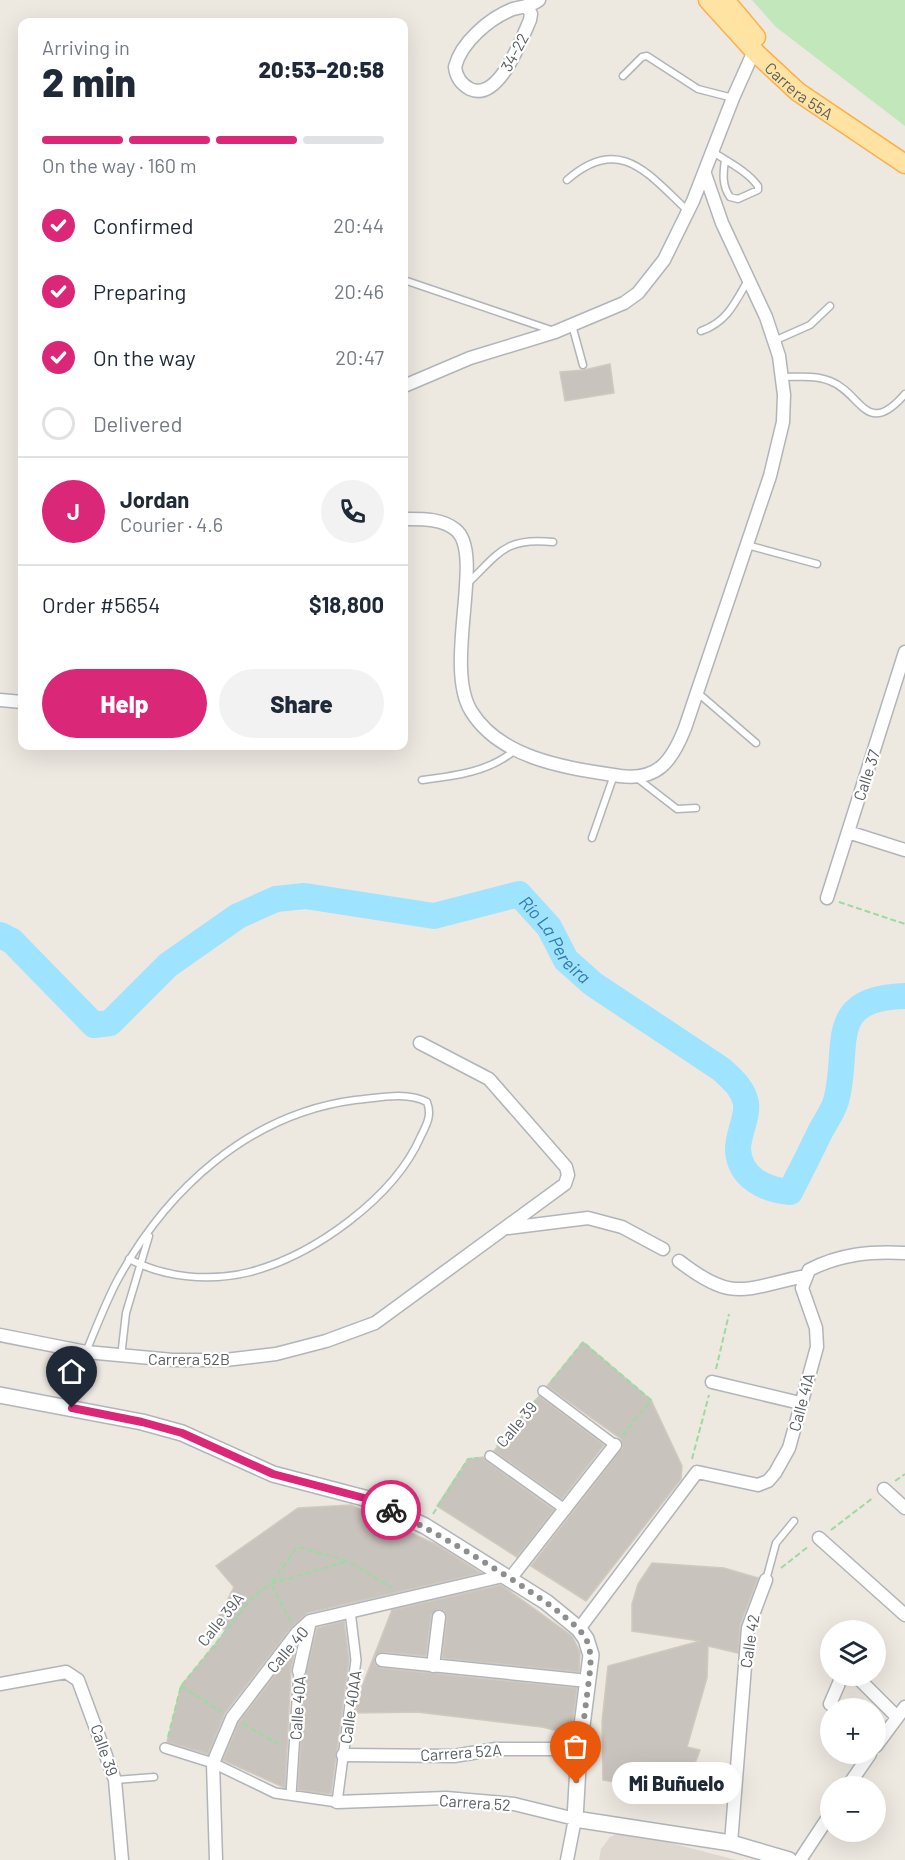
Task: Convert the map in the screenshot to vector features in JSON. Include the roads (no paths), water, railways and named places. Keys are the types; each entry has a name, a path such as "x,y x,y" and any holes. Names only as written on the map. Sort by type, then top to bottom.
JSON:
{"main road":[{"name":"Carrera 55A","path":"708,0 754,51 798,92 905,164"},
{"name":"Carrera 55A","path":"725,0 759,40 800,79 905,150"}],"street":[{"name":"34-22","path":"528,8 531,14 530,20 498,81 483,91 473,90 462,83 455,67 465,45 499,17 511,10 528,8 539,0"},
{"path":"408,384 470,358 555,332 624,303 639,293 664,260 688,211 705,174 732,98 754,51"},
{"path":"408,519 435,520 455,529 466,548 460,677 470,710 486,729 516,750 558,765 614,775 637,778 654,774 671,757 679,745 698,692 770,476 783,422 783,377 774,341 750,277 722,223 705,174"},
{"name":"Calle 37","path":"827,898 905,652"},
{"path":"0,700 18,702"},
{"path":"848,832 905,850"},
{"name":"Carrera 52B","path":"0,1335 121,1357 225,1360 276,1354 326,1341 375,1323 565,1184 568,1175 566,1167 489,1079 420,1043"},
{"path":"504,1228 588,1218 622,1227 663,1249"},
{"path":"679,1261 706,1282 722,1288 747,1290 804,1276 809,1270 828,1260 873,1251 905,1253"},
{"name":"Calle 41A","path":"579,1629 697,1472 758,1485 768,1481 775,1473 789,1448 816,1347 816,1328 802,1288 804,1276"},
{"path":"712,1382 800,1403"},
{"path":"506,1578 566,1510 615,1445 543,1391"},
{"path":"0,1395 142,1422 182,1433 256,1467 307,1485 368,1499 425,1526 546,1602 579,1629 586,1639 591,1655 579,1749 575,1819 567,1860"},
{"path":"490,1455 566,1510"},
{"path":"884,1489 905,1508"},
{"path":"819,1538 905,1615"},
{"name":"Calle 40","path":"216,1860 213,1763 232,1718 297,1633 310,1621 506,1578"},
{"name":"Calle 42","path":"730,1843 748,1628 766,1580"},
{"name":"Calle 40AA","path":"337,1802 356,1660 350,1611"},
{"path":"433,1666 439,1617"},
{"name":"Calle 40A","path":"291,1795 299,1671 310,1621"},
{"path":"382,1660 588,1681"},
{"name":"Calle 39","path":"0,1684 66,1672 78,1680 115,1780 122,1860"},
{"path":"868,1686 901,1712 886,1732"},
{"name":"Carrera 52","path":"165,1748 213,1763 275,1793 337,1802 446,1798 514,1803 575,1819 730,1843 789,1860"},
{"name":"Carrera 52A","path":"343,1755 454,1756 496,1749 579,1749"},
{"path":"800,1860 820,1830"}],"lane":[{"path":"623,76 642,57 647,56 698,89 732,98"},
{"path":"712,152 725,160 750,176 758,186 758,190 738,199 730,197 725,188 723,175 725,160"},
{"path":"567,180 578,171 597,163 626,160 639,165 688,211"},
{"path":"700,331 713,327 729,314 750,277"},
{"path":"408,281 555,332"},
{"path":"774,341 810,325 830,306"},
{"path":"572,325 583,365"},
{"path":"783,377 807,377 831,381 864,411 875,413 892,410 905,394"},
{"path":"466,585 504,549 516,542 528,539 553,542"},
{"path":"747,545 817,564"},
{"path":"698,692 756,743"},
{"path":"422,780 458,775 489,766 516,750"},
{"path":"592,838 614,775"},
{"path":"637,778 677,809 696,808"},
{"path":"86,1352 116,1283 129,1259 152,1227 174,1197 203,1169 235,1145 291,1116 335,1103 386,1096 419,1098 427,1102 430,1109 429,1118 416,1150 388,1185 363,1210 292,1258 248,1272 200,1277 169,1274 129,1259"},
{"path":"121,1357 126,1313 152,1227"},
{"path":"766,1580 776,1543 794,1521"},
{"path":"115,1780 154,1777"}],"waterway":[{"name":"Río La Pereira","path":"0,935 12,941 94,1025 110,1023 168,965 238,916 276,899 305,896 434,916 519,894 549,927 566,960 593,984 721,1069 733,1080 740,1088 746,1103 746,1114 738,1149 743,1168 755,1181 772,1189 790,1192 835,1105 840,1081 845,1029 851,1016 862,1006 879,999 905,996"}],"place":[{"name":"Mi Buñuelo","path":"576,1783"}]}
